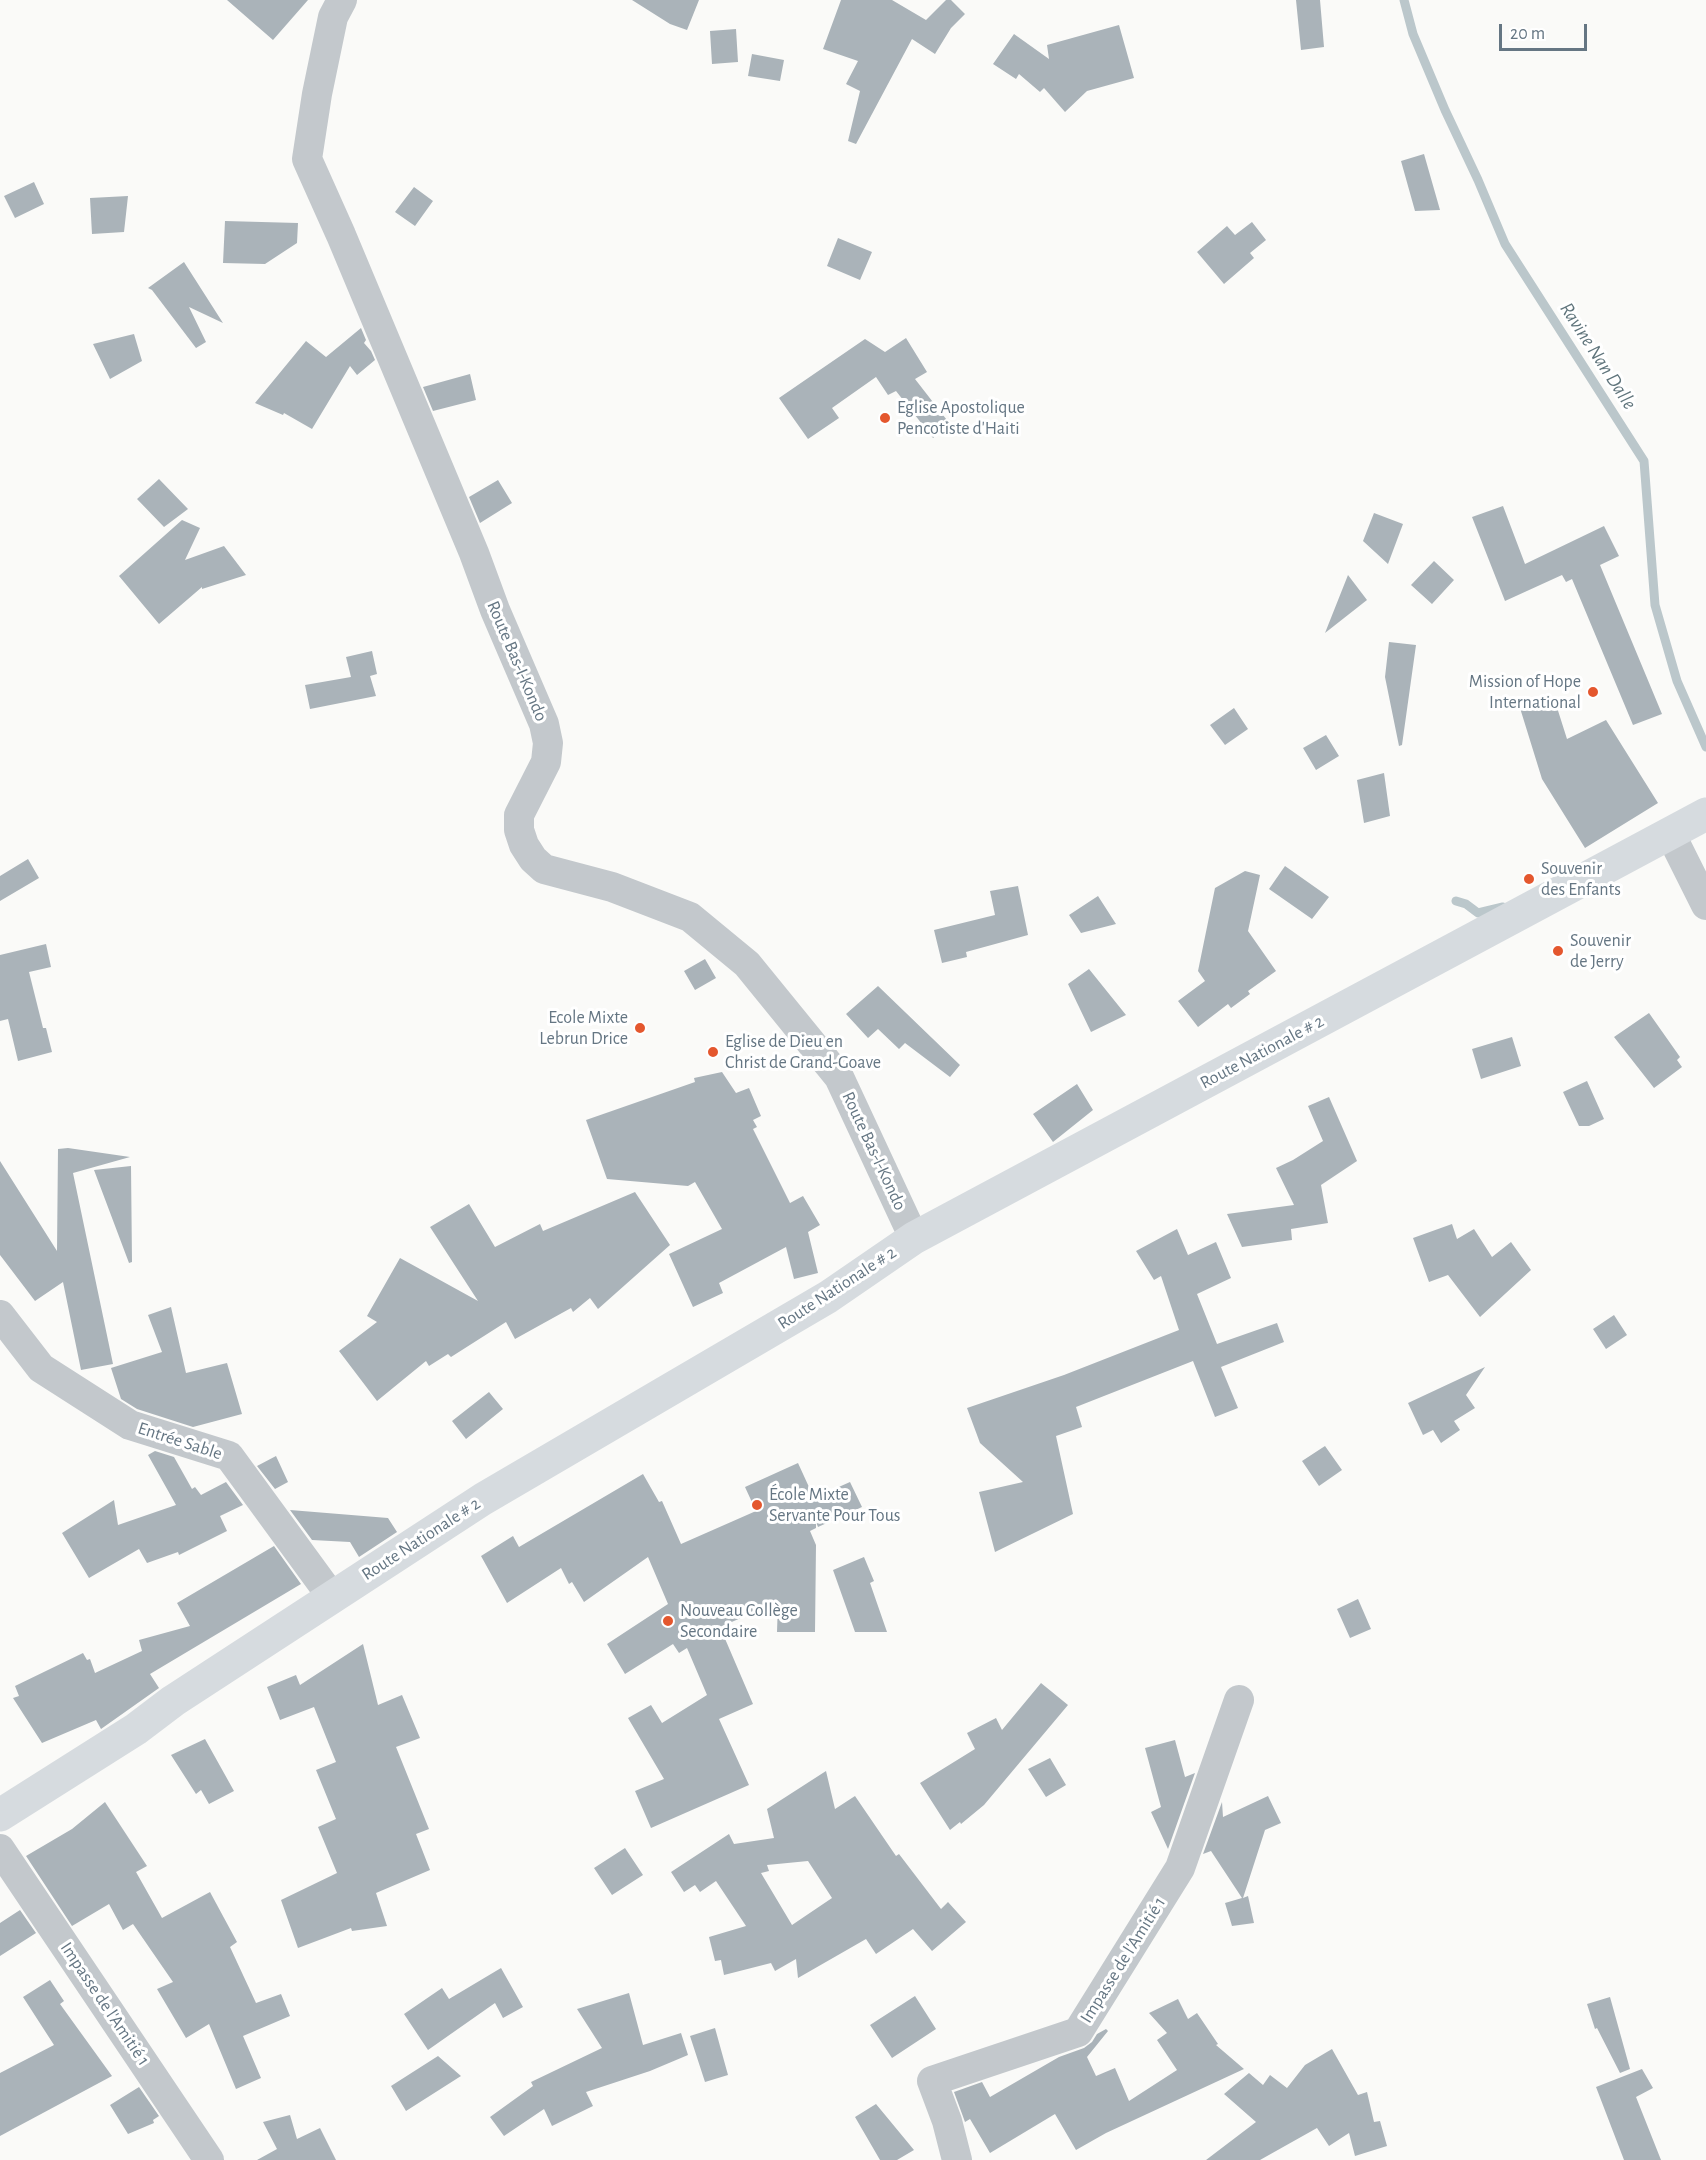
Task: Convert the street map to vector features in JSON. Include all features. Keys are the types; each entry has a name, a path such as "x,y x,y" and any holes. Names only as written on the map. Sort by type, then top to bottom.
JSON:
{"main road":[{"name":"Route Nationale # 2","path":"0,1815 136,1729 173,1701 483,1499 828,1297 914,1238 1706,814"}],"street":[{"name":"Route Bas-I-Kondo","path":"342,0 333,17 317,94 307,159 341,235 544,724 548,743 546,762 519,815 519,830 524,845 532,859 544,869 612,887 690,917 747,964 840,1077 914,1238"},
{"path":"1670,833 1706,905"},
{"name":"Entrée Sable","path":"0,1315 41,1368 130,1425 229,1455 332,1597"},
{"name":"Impasse de l'Amitié 1","path":"957,2160 947,2121 932,2080 1078,2032 1180,1868 1239,1700"},
{"name":"Impasse de l'Amitié 1","path":"0,1849 209,2160"}],"building":[{"path":"227,0 308,0 273,40"},
{"path":"632,0 699,0 687,30 670,24"},
{"path":"841,0 892,0 926,20 946,0 951,0 965,14 951,28 935,54 912,39 856,144 848,141 860,91 846,84 858,61 823,49"},
{"path":"1296,0 1320,0 1324,47 1301,50"},
{"path":"1119,25 1134,78 1087,91 1065,112 1044,88 1040,92 1019,74 1016,79 993,64 1014,34 1049,59 1047,45"},
{"path":"736,29 738,62 712,64 710,31"},
{"path":"752,54 784,60 780,81 748,76"},
{"path":"1424,154 1440,210 1415,211 1401,161"},
{"path":"34,182 44,204 15,218 4,196"},
{"path":"414,187 433,201 415,226 395,212"},
{"path":"128,196 124,232 92,234 90,198"},
{"path":"225,221 298,223 297,243 265,264 223,263"},
{"path":"1252,222 1266,240 1250,253 1254,258 1224,284 1197,252 1227,226 1235,235"},
{"path":"838,238 872,252 860,280 827,266"},
{"path":"184,262 223,323 189,307 206,342 196,348 152,290 148,288"},
{"path":"361,328 366,340 364,343 375,360 357,375 350,366 312,429 284,413 283,415 255,403 306,341 326,357"},
{"path":"134,334 142,361 110,379 93,344"},
{"path":"906,338 927,372 915,379 950,424 933,438 896,391 888,395 876,377 832,408 839,418 808,439 779,398 865,339 885,352"},
{"path":"470,374 476,400 433,411 423,387"},
{"path":"159,479 188,509 164,527 137,499"},
{"path":"498,480 512,503 480,523 469,497"},
{"path":"1503,506 1525,564 1604,526 1619,556 1600,565 1662,714 1633,725 1572,579 1566,582 1562,575 1505,601 1472,517"},
{"path":"1374,513 1403,524 1388,564 1363,541"},
{"path":"182,520 200,528 185,560 224,546 246,575 202,589 202,587 159,624 119,576"},
{"path":"1434,561 1454,580 1432,604 1411,585"},
{"path":"1348,575 1367,600 1325,633"},
{"path":"1389,642 1416,645 1402,745 1399,746 1385,677"},
{"path":"372,651 377,674 370,676 376,696 310,709 305,685 351,677 346,657"},
{"path":"1554,698 1567,739 1606,720 1658,803 1585,848 1542,779 1520,708"},
{"path":"1234,708 1248,729 1225,745 1210,725"},
{"path":"1326,735 1339,756 1316,770 1303,748"},
{"path":"1384,773 1390,816 1364,823 1357,780"},
{"path":"28,859 39,878 0,901 0,876"},
{"path":"1285,866 1329,897 1312,919 1269,889"},
{"path":"1245,871 1260,875 1248,931 1276,971 1248,991 1250,994 1231,1008 1228,1004 1198,1027 1178,1001 1205,981 1198,971 1215,888"},
{"path":"1018,886 1028,935 966,952 967,957 942,963 934,930 995,915 990,891"},
{"path":"1098,896 1116,924 1081,933 1069,915"},
{"path":"46,944 51,967 29,972 43,1028 46,1028 52,1052 18,1061 8,1019 0,1021 0,955"},
{"path":"705,959 716,978 695,990 684,971"},
{"path":"1089,969 1126,1015 1091,1032 1068,984"},
{"path":"878,986 960,1065 950,1077 905,1043 899,1049 878,1029 868,1038 846,1014"},
{"path":"1649,1013 1680,1057 1677,1060 1682,1067 1654,1088 1614,1037"},
{"path":"1512,1037 1521,1066 1481,1079 1472,1049"},
{"path":"722,1072 736,1093 749,1088 761,1116 753,1120 757,1127 753,1129 790,1203 803,1196 820,1225 808,1232 818,1273 794,1279 786,1247 719,1283 723,1293 693,1307 669,1254 722,1229 695,1182 688,1186 607,1179 586,1120 695,1082 694,1078"},
{"path":"1587,1081 1604,1119 1589,1126 1579,1126 1563,1092"},
{"path":"1077,1084 1093,1110 1053,1142 1033,1114"},
{"path":"1329,1097 1357,1161 1321,1185 1328,1223 1291,1229 1292,1240 1242,1247 1227,1214 1294,1205 1276,1168 1323,1141 1308,1106"},
{"path":"68,1148 130,1157 73,1173 113,1364 81,1370 63,1282 35,1301 0,1255 0,1161 57,1251 58,1149"},
{"path":"131,1166 132,1262 129,1263 94,1170"},
{"path":"635,1192 670,1245 598,1309 590,1298 573,1312 571,1308 515,1339 506,1322 451,1357 448,1354 429,1366 426,1361 377,1401 339,1351 377,1322 367,1316 400,1258 478,1301 430,1227 469,1204 495,1247 540,1224 543,1231"},
{"path":"1452,1224 1457,1239 1474,1229 1492,1257 1511,1242 1531,1270 1480,1317 1448,1275 1429,1282 1413,1238"},
{"path":"1177,1229 1188,1255 1216,1242 1231,1278 1197,1294 1217,1344 1277,1323 1284,1342 1221,1367 1238,1408 1215,1417 1193,1361 1076,1407 1082,1427 1056,1436 1073,1514 995,1552 979,1492 1023,1482 980,1443 967,1408 1064,1375 1179,1330 1161,1276 1154,1280 1136,1251"},
{"path":"171,1307 186,1373 227,1363 242,1414 193,1427 137,1409 121,1399 111,1368 162,1352 148,1315"},
{"path":"1614,1315 1627,1335 1606,1349 1593,1329"},
{"path":"1485,1367 1466,1395 1475,1408 1454,1421 1460,1430 1441,1443 1433,1430 1423,1435 1408,1403"},
{"path":"489,1392 503,1409 466,1439 452,1421"},
{"path":"1325,1446 1342,1470 1319,1486 1302,1461"},
{"path":"155,1451 174,1457 192,1489 195,1487 201,1495 226,1482 243,1505 220,1516 227,1531 179,1555 178,1552 147,1563 139,1549 89,1578 62,1533 114,1500 118,1525 176,1505 148,1455"},
{"path":"276,1456 288,1482 275,1489 257,1466"},
{"path":"798,1463 814,1498 850,1482 862,1507 818,1527 816,1522 816,1528 810,1531 816,1545 815,1632 777,1632 778,1602 720,1627 753,1704 719,1719 749,1785 651,1828 635,1791 664,1779 628,1718 651,1705 662,1723 707,1695 687,1648 679,1653 673,1644 625,1674 607,1644 668,1604 648,1557 584,1602 572,1582 569,1584 561,1568 507,1603 481,1556 513,1536 519,1547 643,1474 659,1502 662,1501 681,1544 756,1511 745,1487"},
{"path":"290,1510 388,1518 397,1532 359,1557 350,1542 312,1540"},
{"path":"274,1546 301,1584 150,1674 159,1688 101,1729 96,1720 42,1743 13,1698 19,1696 15,1686 83,1653 87,1660 90,1659 95,1673 142,1651 139,1640 190,1626 177,1603"},
{"path":"864,1557 874,1581 870,1583 887,1632 855,1632 833,1570"},
{"path":"1358,1599 1371,1629 1350,1638 1337,1609"},
{"path":"363,1644 378,1705 402,1695 420,1738 396,1747 429,1829 416,1834 430,1870 376,1893 387,1926 352,1931 351,1928 298,1948 281,1900 337,1873 318,1827 336,1819 316,1770 336,1762 314,1707 280,1720 267,1687 296,1675 300,1685"},
{"path":"1041,1683 1068,1705 984,1805 950,1830 920,1783 975,1749 967,1733 996,1718 1002,1730"},
{"path":"205,1739 234,1791 209,1804 201,1790 196,1794 171,1755"},
{"path":"1175,1740 1185,1777 1195,1773 1168,1849 1151,1812 1161,1807 1145,1748"},
{"path":"1050,1758 1066,1785 1046,1797 1028,1769"},
{"path":"826,1771 835,1809 855,1796 896,1856 899,1854 941,1909 948,1902 966,1922 932,1951 913,1929 876,1954 866,1939 798,1978 796,1959 775,1971 771,1963 724,1975 721,1960 715,1961 709,1937 746,1926 716,1881 700,1892 695,1885 684,1892 671,1872 729,1834 734,1844 774,1838 767,1809","holes":["808,1861 832,1898 792,1925 761,1873 769,1871 767,1865"]},
{"path":"1268,1796 1281,1823 1265,1830 1243,1898 1248,1896 1254,1923 1232,1926 1225,1903 1242,1898 1211,1851 1203,1854 1222,1802 1223,1817"},
{"path":"105,1802 147,1866 136,1872 162,1918 210,1892 237,1942 230,1947 256,2003 281,1994 290,2016 243,2036 261,2078 236,2089 209,2024 186,2038 157,1989 173,1982 133,1924 123,1930 109,1904 72,1926 26,1856 72,1829"},
{"path":"625,1848 643,1875 612,1895 594,1868"},
{"path":"20,1910 36,1933 0,1956 0,1923"},
{"path":"501,1968 523,2007 503,2018 495,2003 428,2050 404,2014 442,1988 449,1999"},
{"path":"50,1980 64,2001 60,2004 112,2076 0,2136 0,2073 54,2045 23,1997"},
{"path":"629,1993 643,2045 681,2033 688,2055 650,2071 586,2092 593,2106 552,2126 544,2109 504,2136 490,2117 533,2086 531,2082 602,2048 577,2009"},
{"path":"915,1996 936,2029 892,2058 870,2025"},
{"path":"1610,1997 1630,2069 1620,2073 1597,2028 1595,2029 1587,2004"},
{"path":"1178,1999 1188,2019 1197,2013 1218,2044 1216,2045 1244,2069 1106,2133 1076,2150 1055,2114 990,2153 970,2119 965,2122 954,2092 982,2082 990,2097 1059,2057 1084,2048 1097,2034 1106,2029 1108,2031 1087,2057 1096,2076 1115,2068 1129,2101 1177,2070 1157,2040 1167,2033 1149,2013"},
{"path":"715,2028 728,2075 705,2082 690,2036"},
{"path":"1332,2049 1358,2095 1367,2092 1374,2122 1380,2121 1387,2146 1355,2156 1349,2133 1329,2146 1317,2128 1260,2160 1206,2160 1256,2122 1224,2094 1249,2073 1263,2085 1270,2075 1287,2088 1305,2065"},
{"path":"438,2056 461,2076 406,2111 391,2086"},
{"path":"1642,2069 1653,2088 1636,2097 1661,2160 1624,2160 1596,2087"},
{"path":"139,2087 159,2116 153,2120 154,2123 128,2134 110,2105"},
{"path":"876,2104 914,2150 897,2160 880,2160 855,2117"},
{"path":"290,2115 297,2139 320,2128 336,2160 257,2160 277,2149 263,2122"}],"waterway":[{"name":"Ravine Nan Dalle","path":"1404,0 1413,34 1505,244 1644,461 1655,605 1677,681 1706,747"},
{"path":"1456,901 1466,904 1478,913 1503,907"}],"place":[{"name":"Eglise Apostolique Pencotiste d'Haiti","path":"885,418"},
{"name":"Mission of Hope International","path":"1593,692"},
{"name":"Souvenir des Enfants","path":"1529,879"},
{"name":"Souvenir de Jerry","path":"1558,951"},
{"name":"Ecole Mixte Lebrun Drice","path":"640,1028"},
{"name":"Eglise de Dieu en Christ de Grand-Goave","path":"713,1052"},
{"name":"École Mixte Servante Pour Tous","path":"757,1505"},
{"name":"Nouveau Collège Secondaire","path":"668,1621"}]}
